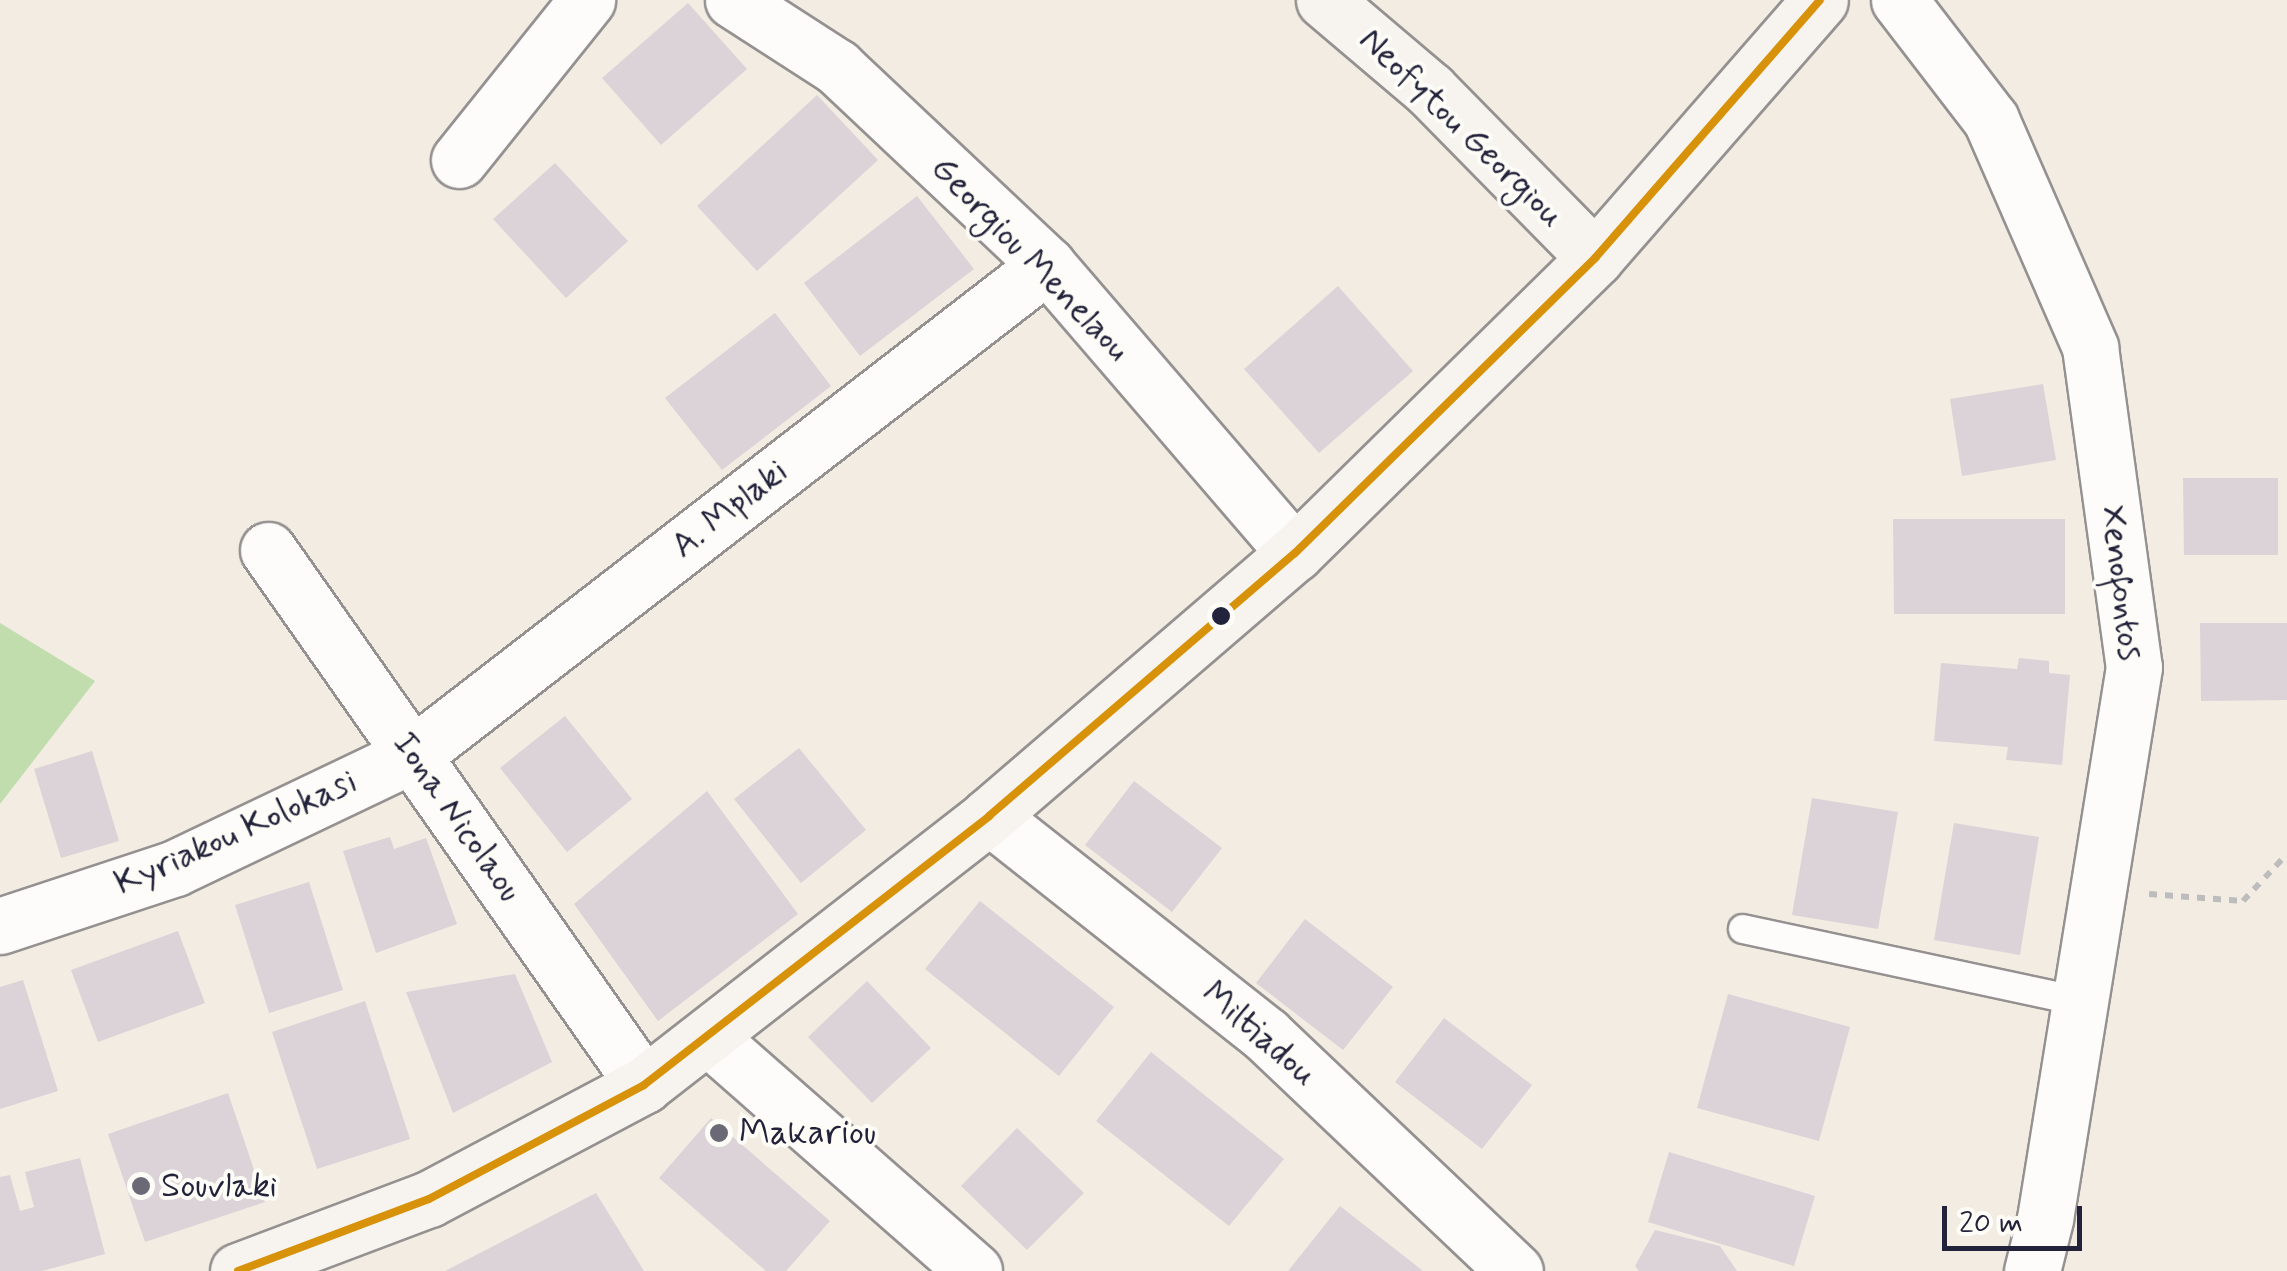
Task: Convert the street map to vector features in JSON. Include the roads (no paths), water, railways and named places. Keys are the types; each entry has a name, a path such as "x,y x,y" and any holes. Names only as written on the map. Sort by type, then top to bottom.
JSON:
{"main road":[{"name":"Neofytou Georgiou","path":"1324,0 1430,90 1595,258"},
{"path":"238,1271 429,1199 644,1085 988,816 1295,553 1595,258 1820,0"}],"street":[{"path":"459,160 587,0"},
{"name":"Georgiou Menelaou","path":"733,0 837,67 1047,266 1295,553"},
{"name":"Xenofontos","path":"1899,0 1991,120 2090,347 2134,668 2032,1271"},
{"name":"A. Mplaki","path":"414,754 1047,266"},
{"name":"Iona Nicolaou","path":"268,550 644,1085"},
{"name":"Kyriakou Kolokasi","path":"0,926 176,868 414,754"},
{"name":"Miltiadou","path":"988,816 1266,1035 1515,1271"},
{"path":"708,1037 974,1271"}],"lane":[{"path":"1742,929 2080,1001"}],"place":[{"name":"Makariou","path":"719,1133"},
{"name":"Souvlaki","path":"141,1186"}]}
